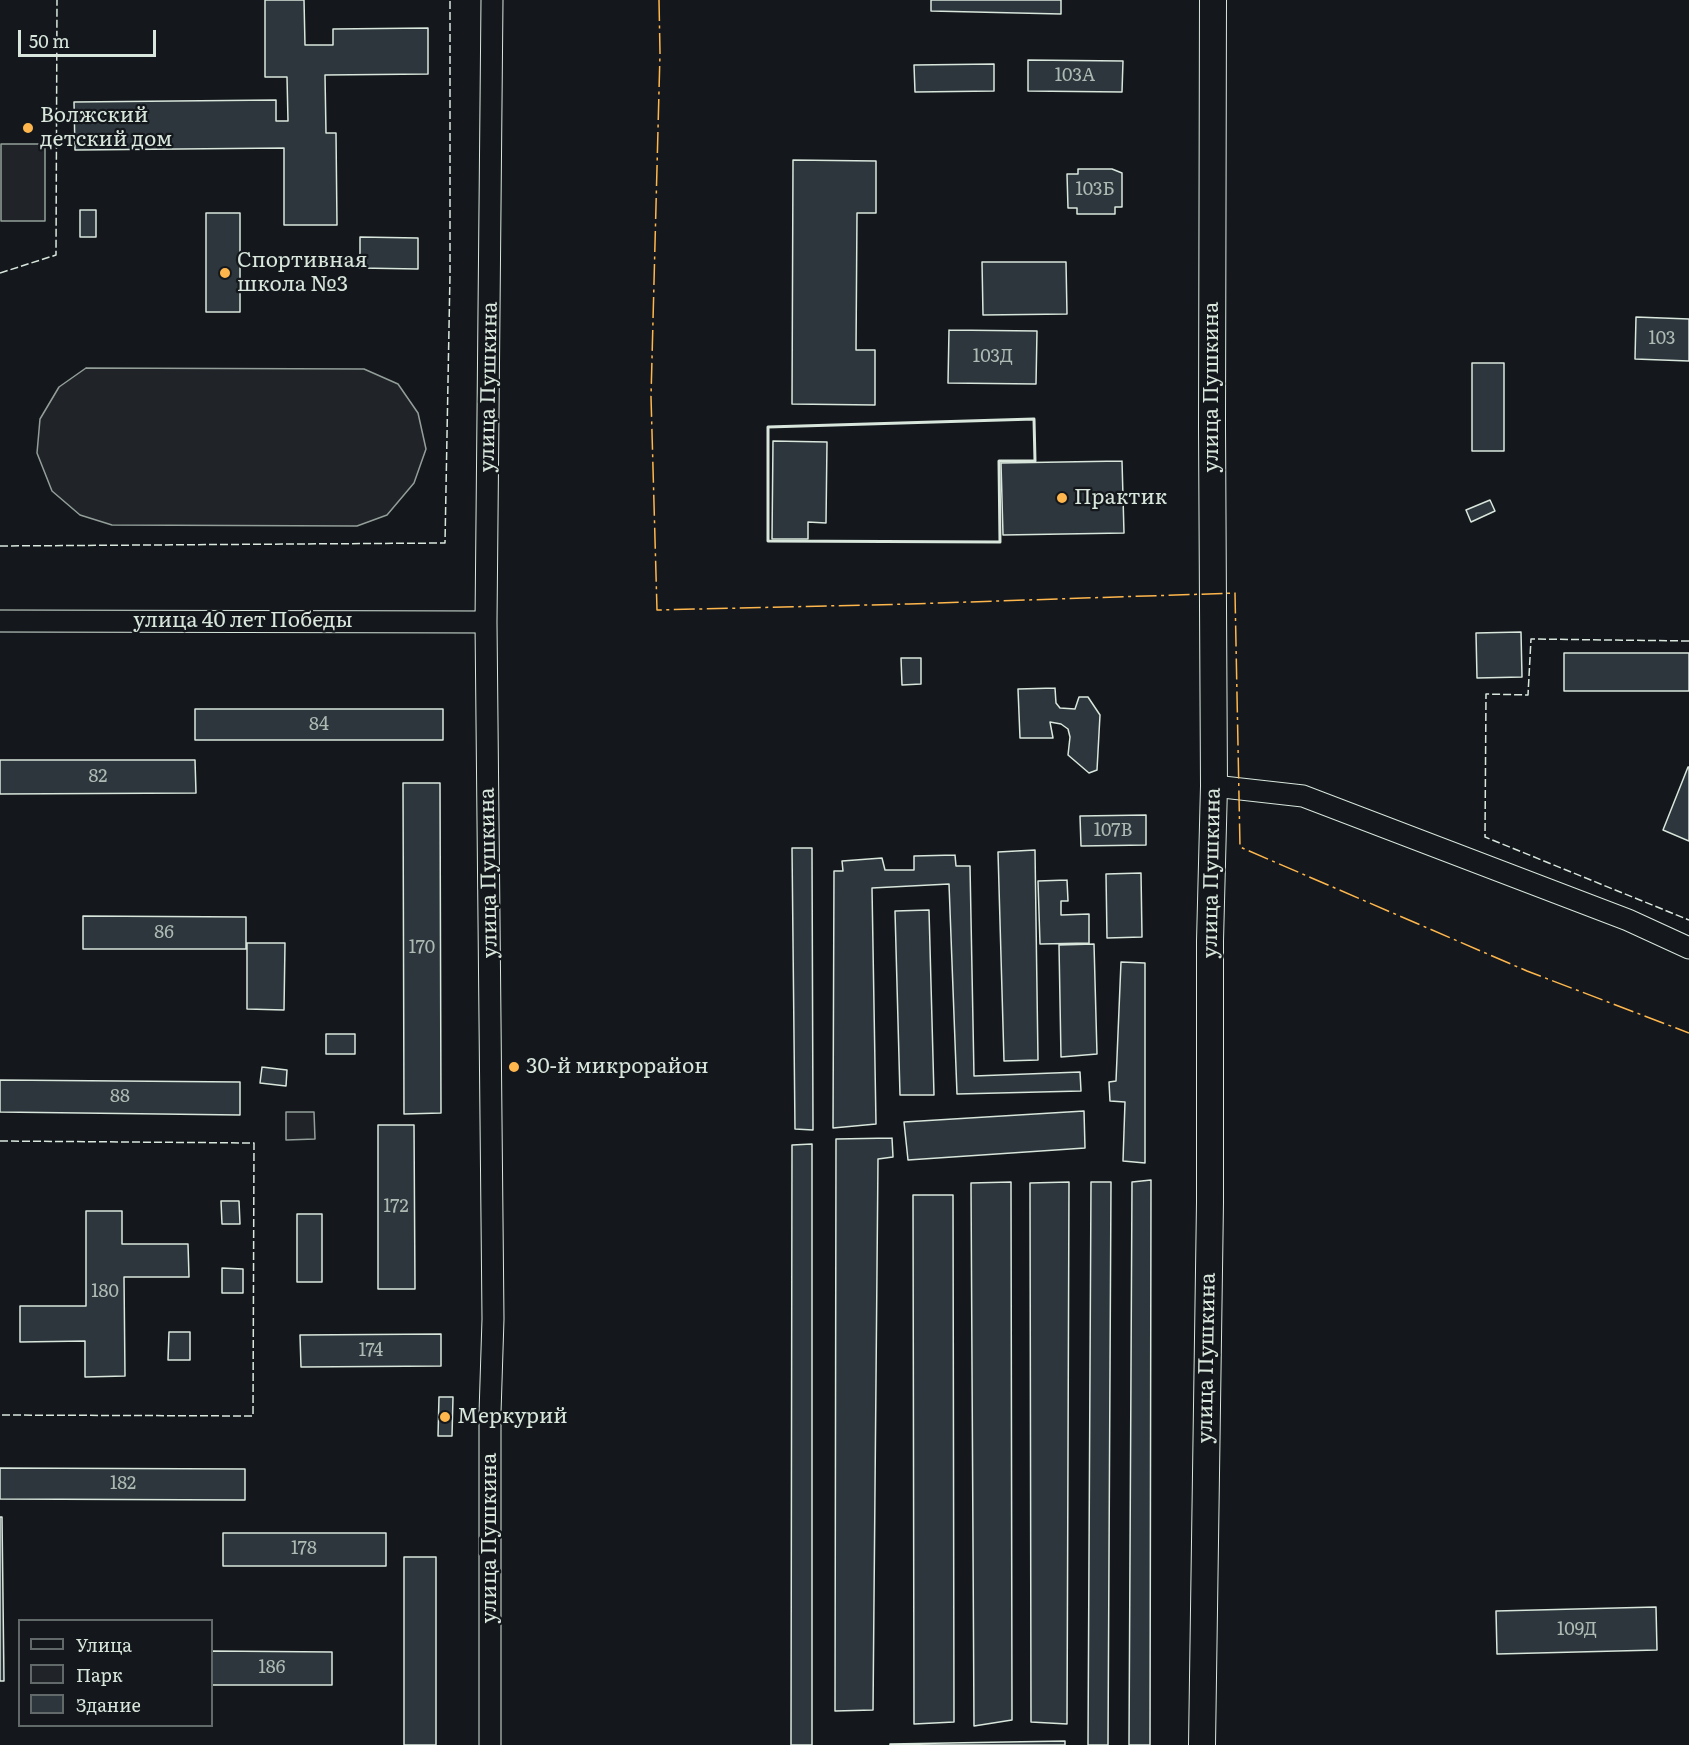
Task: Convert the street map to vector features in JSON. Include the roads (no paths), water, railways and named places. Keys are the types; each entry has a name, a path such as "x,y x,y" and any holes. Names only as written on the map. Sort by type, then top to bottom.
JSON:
{"main road":[{"name":"улица Пушкина","path":"1202,1745 1210,1202 1210,952 1214,786 1213,0"}],"street":[{"name":"улица Пушкина","path":"490,1745 490,1413 493,1319 486,622 492,0"},
{"name":"улица 40 лет Победы","path":"0,621 486,622"},
{"path":"1214,786 1303,796 1628,920 1689,948"}],"place":[{"name":"Волжский детский дом","path":"28,128"},
{"name":"Спортивная школа №3","path":"225,273"},
{"name":"Практик","path":"1062,498"},
{"name":"30-й микрорайон","path":"514,1067"},
{"name":"Меркурий","path":"445,1417"}]}
